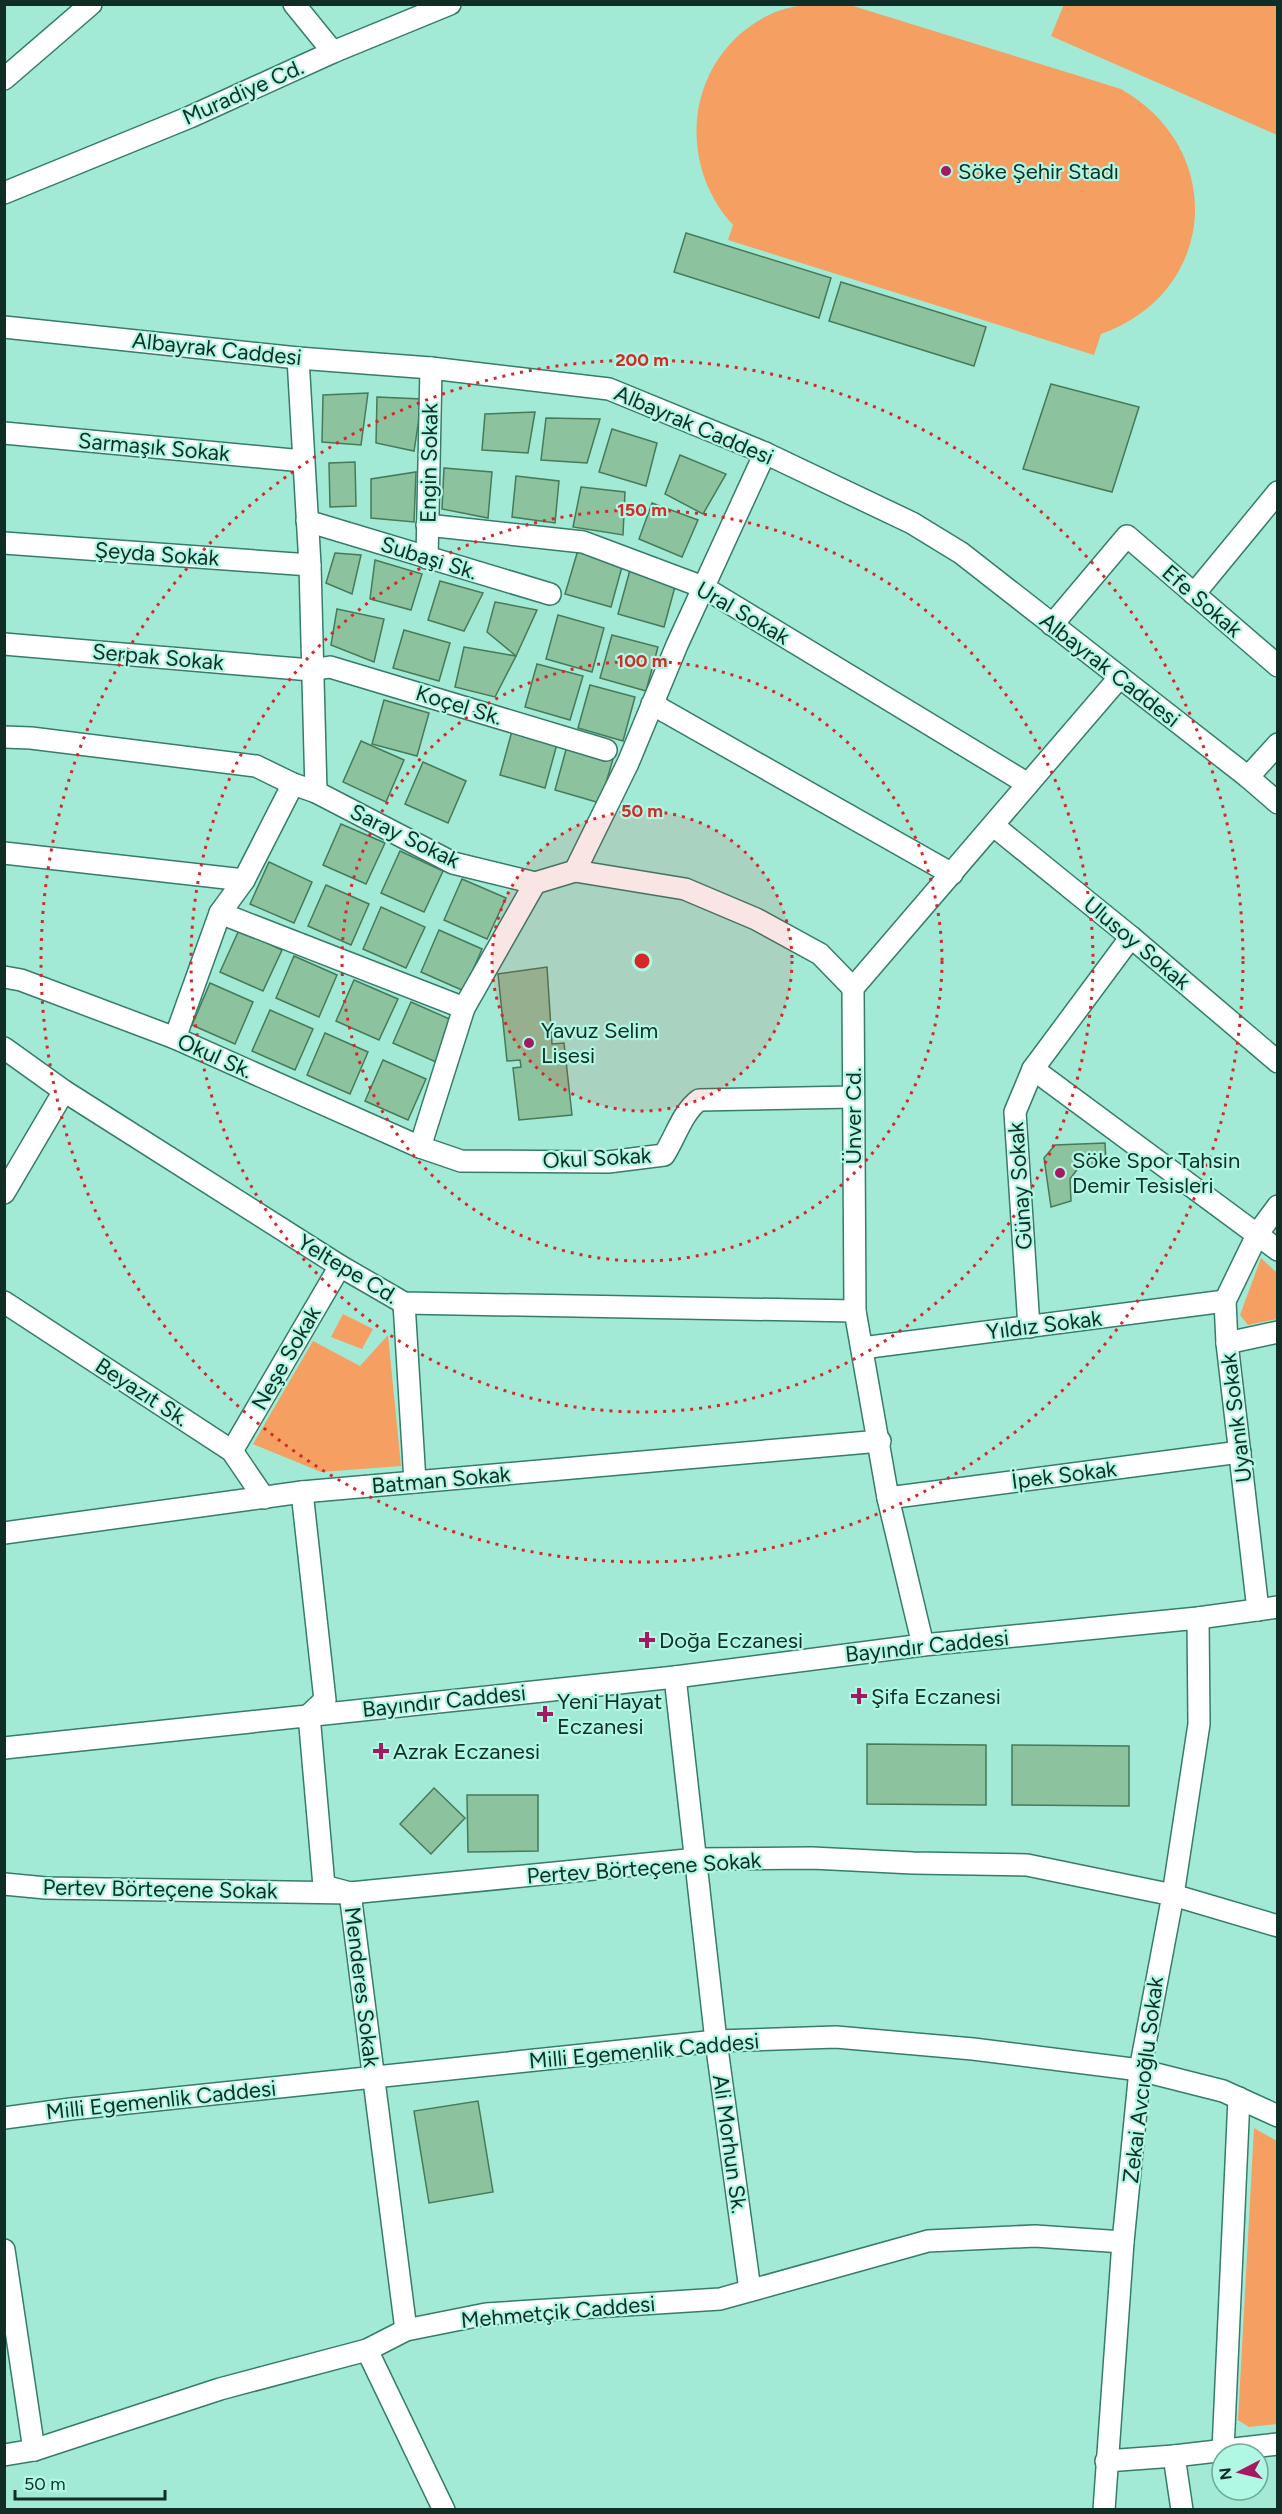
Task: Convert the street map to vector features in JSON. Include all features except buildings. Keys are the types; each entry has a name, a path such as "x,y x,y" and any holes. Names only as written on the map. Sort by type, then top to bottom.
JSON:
{"street":[{"path":"4,79 91,4"},
{"path":"294,4 333,52"},
{"name":"Muradiye Cd.","path":"4,193 190,117 333,52 448,5"},
{"name":"Muradiye Cd.","path":"4,185 36,179"},
{"name":"Albayrak Caddesi","path":"4,327 298,358 431,368 609,389 765,453 912,523 961,553 1248,777 1278,803"},
{"path":"298,358 310,565 316,792"},
{"name":"Engin Sokak","path":"427,558 431,368"},
{"name":"Sarmaşık Sokak","path":"4,433 303,461"},
{"path":"575,871 628,763 703,587 765,453"},
{"path":"1194,594 1278,492"},
{"name":"Subaşı Sk.","path":"308,521 550,594"},
{"name":"Ural Sokak","path":"427,525 583,542 703,587 1028,784"},
{"name":"Efe Sokak","path":"1052,625 1128,536 1278,666"},
{"name":"Şeyda Sokak","path":"4,543 310,565"},
{"name":"Serpak Sokak","path":"4,644 311,670"},
{"name":"Koçel Sk.","path":"311,670 330,667 606,750"},
{"path":"420,1148 464,1008 535,883 575,871 685,890 756,920 820,954 853,988 1119,678"},
{"path":"652,704 952,874"},
{"name":"Saray Sokak","path":"4,737 31,738 256,766 293,784 316,792 453,863 535,883"},
{"path":"1248,777 1278,744"},
{"path":"175,1038 220,912 244,880 293,784"},
{"name":"Ulusoy Sokak","path":"994,826 1131,937 1278,1062"},
{"path":"4,853 244,880"},
{"path":"220,912 464,1008"},
{"name":"Günay Sokak","path":"1029,1327 1015,1112 1033,1069 1131,937"},
{"name":"Okul Sk.","path":"4,977 21,980 175,1038 420,1148"},
{"name":"Ünver Cd.","path":"853,988 855,1311 880,1441 888,1498 922,1645"},
{"name":"Yeltepe Cd.","path":"4,1048 64,1091 340,1266 404,1303 855,1311"},
{"path":"1033,1069 1278,1250"},
{"path":"4,1193 64,1091"},
{"name":"Okul Sokak","path":"420,1148 461,1161 608,1162 664,1155 676,1136 687,1108 699,1100 853,1097"},
{"name":"Uyanık Sokak","path":"1268,1609 1240,1452 1227,1343 1225,1301 1258,1233 1278,1206"},
{"name":"Neşe Sokak","path":"232,1451 340,1266"},
{"name":"Yıldız Sokak","path":"862,1348 1225,1301"},
{"name":"Beyazıt Sk.","path":"4,1302 232,1451 264,1498"},
{"path":"404,1303 416,1482"},
{"path":"1227,1343 1278,1332"},
{"name":"Batman Sokak","path":"4,1533 303,1492 880,1441"},
{"name":"İpek Sokak","path":"888,1498 1240,1452"},
{"path":"303,1492 325,1700 309,1715"},
{"name":"Bayındır Caddesi","path":"4,1748 675,1677 922,1645 1268,1609"},
{"name":"Zekai Avcıoğlu Sokak","path":"1104,2510 1123,2242 1140,2070 1173,1895 1199,1724 1198,1618"},
{"name":"Ali Morhun Sk.","path":"675,1677 716,2041 750,2290"},
{"name":"Menderes Sokak","path":"309,1715 324,1886 350,1893 406,2330"},
{"name":"Pertev Börteçene Sokak","path":"4,1884 46,1888 350,1893 697,1859 812,1858 1027,1865 1173,1895 1278,1926"},
{"name":"Milli Egemenlik Caddesi","path":"4,2118 716,2041 836,2037 973,2049 1140,2070 1223,2091 1278,2116"},
{"path":"1223,2442 1239,2098"},
{"name":"Mehmetçik Caddesi","path":"4,2455 34,2450 220,2389 368,2350 406,2330 486,2314 720,2299 928,2241 1035,2236 1123,2242"},
{"path":"4,2250 13,2363 34,2450"},
{"path":"368,2350 444,2510"},
{"path":"1106,2461 1210,2452"},
{"path":"1174,2456 1182,2510"}],"shaded area":[{"path":"1064,4 1277,5 1277,135 1051,36"},
{"name":"Söke Şehir Stadı","path":"801,5 850,5 1121,89 1156,115 1179,147 1192,183 1195,219 1187,255 1168,287 1140,314 1101,334 1094,355 728,240 733,225 714,198 702,169 697,138 699,108 707,79 723,53 745,30 773,13"},
{"path":"1261,1258 1277,1273 1277,1319 1248,1325 1240,1315"},
{"path":"343,1314 373,1329 362,1349 331,1337"},
{"path":"388,1335 401,1466 321,1472 253,1444 313,1341 360,1366"},
{"path":"1254,2128 1277,2141 1278,2424 1249,2427 1238,2420"}],"place":[{"name":"Söke Şehir Stadı","path":"946,171"},
{"name":"Yavuz Selim Lisesi","path":"529,1043"},
{"name":"Söke Spor Tahsin Demir Tesisleri","path":"1060,1173"},
{"name":"Doğa Eczanesi","path":"647,1640"},
{"name":"Şifa Eczanesi","path":"859,1696"},
{"name":"Yeni Hayat Eczanesi","path":"545,1714"},
{"name":"Azrak Eczanesi","path":"381,1751"}]}
